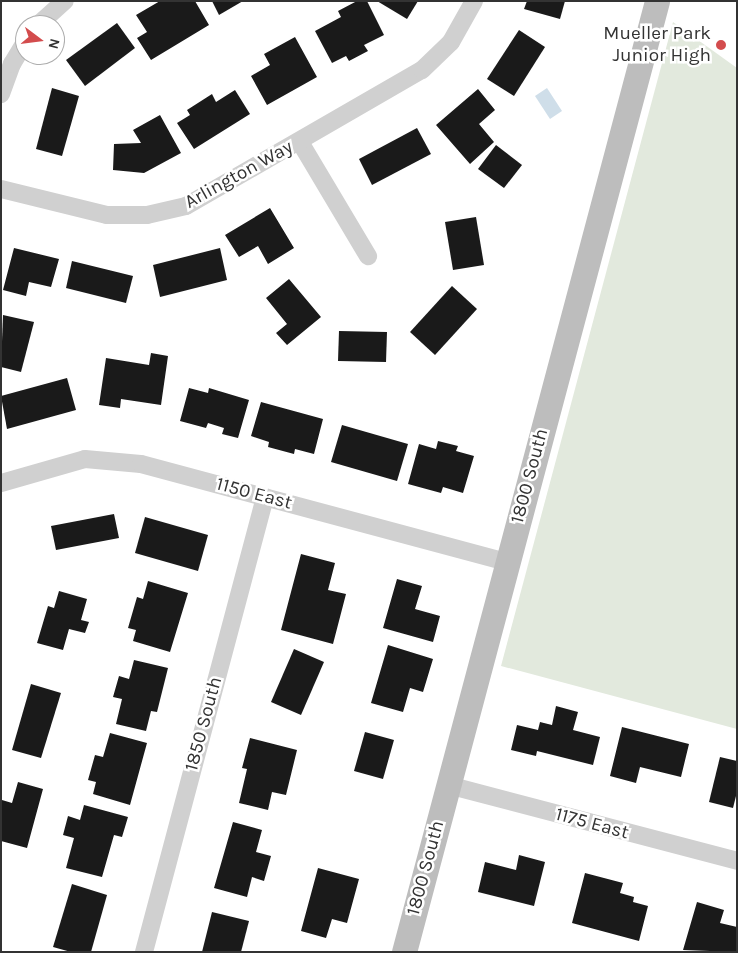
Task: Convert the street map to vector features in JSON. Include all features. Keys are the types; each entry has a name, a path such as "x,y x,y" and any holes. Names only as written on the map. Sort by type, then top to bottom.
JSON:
{"main road":[{"name":"1800 South","path":"404,952 506,562 657,1"}],"street":[{"path":"49,15 65,1"},
{"name":"Arlington Way","path":"1,188 107,215 166,212 204,198 422,70 451,42 474,1"},
{"path":"1,94 15,59"},
{"name":"Arlington Way","path":"300,142 368,256"},
{"name":"1150 East","path":"1,483 61,464 113,459 141,464 506,562"},
{"name":"1850 South","path":"144,952 264,497"},
{"name":"1175 East","path":"448,785 737,862"}],"shaded area":[{"path":"673,22 737,68 737,729 501,666"},
{"path":"547,88 562,111 550,119 535,96"}],"building":[{"path":"160,1 195,1 209,25 151,60 137,38 147,32 136,15"},
{"path":"212,1 243,1 219,15"},
{"path":"357,1 367,1 384,35 364,45 368,51 349,61 346,56 332,63 315,31 341,17 338,11"},
{"path":"377,1 418,1 407,19"},
{"path":"527,1 565,1 560,19 524,9"},
{"path":"117,23 135,48 85,86 66,60"},
{"path":"519,30 545,47 514,96 487,79"},
{"path":"295,37 317,77 267,105 251,76 270,65 264,54"},
{"path":"52,88 79,96 62,156 36,149"},
{"path":"478,89 495,110 479,124 494,142 470,164 436,125"},
{"path":"235,90 250,114 194,149 177,123 190,115 187,110 212,94 216,102"},
{"path":"160,115 181,153 144,173 113,170 114,144 141,143 133,130"},
{"path":"417,128 431,154 372,185 359,159"},
{"path":"496,145 522,165 504,188 478,169"},
{"path":"270,208 294,248 268,264 258,246 239,257 225,235"},
{"path":"476,217 484,265 453,270 445,222"},
{"path":"14,248 59,259 51,287 29,282 26,296 3,290"},
{"path":"220,248 227,280 160,297 153,265"},
{"path":"72,261 133,276 126,303 66,288"},
{"path":"289,279 321,317 287,345 276,333 287,324 266,298"},
{"path":"452,286 477,309 435,355 410,332"},
{"path":"3,315 34,322 21,372 1,367"},
{"path":"339,331 387,332 386,362 338,361"},
{"path":"151,353 168,356 161,405 121,399 120,408 99,405 106,358 149,365"},
{"path":"67,378 76,410 7,429 1,396"},
{"path":"189,388 208,393 209,388 249,400 238,438 222,434 224,428 208,423 206,428 180,421"},
{"path":"261,402 323,419 314,454 295,449 294,454 268,447 269,442 251,436"},
{"path":"342,425 408,444 397,481 331,462"},
{"path":"438,441 458,446 456,451 474,456 463,493 443,487 441,493 408,484 419,444 436,449"},
{"path":"114,514 119,538 56,550 51,526"},
{"path":"145,517 208,535 198,571 135,553"},
{"path":"301,554 335,563 328,590 346,594 333,644 281,630"},
{"path":"397,579 422,586 415,609 440,616 433,642 383,628"},
{"path":"148,581 188,593 170,652 133,641 136,630 128,628 137,597 143,599"},
{"path":"59,591 87,599 81,620 89,622 85,633 69,629 63,650 37,643 48,606 54,608"},
{"path":"388,645 433,659 423,692 410,688 403,712 371,703"},
{"path":"294,649 324,662 301,715 271,702"},
{"path":"134,660 168,668 157,712 151,711 146,731 116,724 122,699 113,697 119,676 129,679"},
{"path":"31,684 61,693 41,758 12,750"},
{"path":"556,706 578,712 573,730 600,737 593,765 537,751 536,756 511,750 517,725 538,730 540,722 552,725"},
{"path":"622,727 689,744 681,777 640,767 636,783 610,776"},
{"path":"365,732 394,740 383,779 354,771"},
{"path":"110,733 147,743 130,805 93,794 96,782 88,780 95,755 103,757"},
{"path":"250,738 297,750 286,795 272,792 268,810 239,803 247,769 242,768"},
{"path":"720,757 737,761 737,792 733,808 709,802"},
{"path":"18,782 43,789 27,848 1,841 1,802 2,800 12,803"},
{"path":"84,805 128,817 122,837 114,835 102,877 66,868 74,838 63,835 68,816 80,820"},
{"path":"233,822 262,830 256,852 271,856 264,881 252,877 247,897 214,888"},
{"path":"519,855 545,862 534,906 478,892 485,862 516,870"},
{"path":"318,868 359,879 347,923 332,919 326,938 301,931"},
{"path":"585,873 623,883 620,893 634,897 633,902 648,906 639,941 572,923"},
{"path":"72,884 107,895 91,952 71,952 53,947"},
{"path":"697,902 724,910 720,923 737,927 737,952 683,950"},
{"path":"212,912 249,921 241,952 202,952"}],"place":[{"name":"Mueller Park Junior High","path":"721,45"}]}
